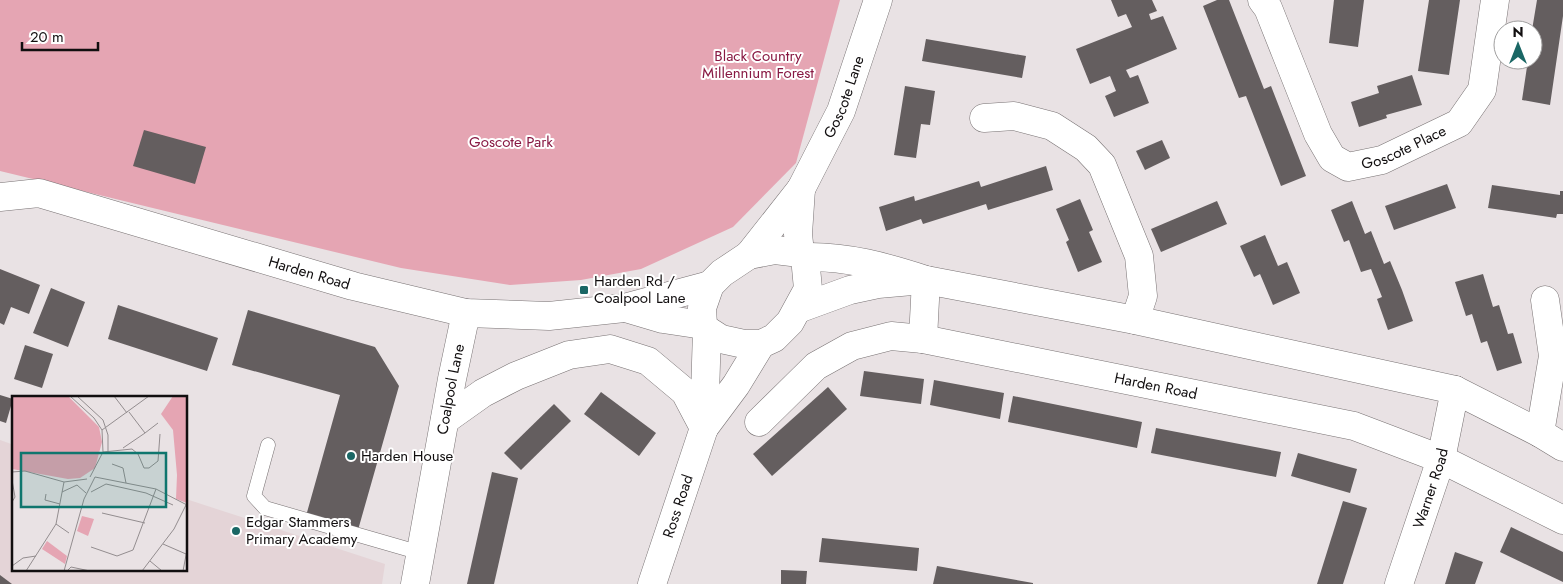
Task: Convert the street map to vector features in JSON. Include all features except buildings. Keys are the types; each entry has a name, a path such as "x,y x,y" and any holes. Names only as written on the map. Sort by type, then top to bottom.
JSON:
{"street":[{"name":"Goscote Lane","path":"749,255 801,189 841,111 878,0"},
{"name":"Goscote Place","path":"1262,0 1268,8 1318,134 1332,158 1348,167 1382,160 1459,124 1482,90 1495,0"},
{"path":"984,118 1014,116 1052,126 1086,148 1102,165 1139,256 1143,296 1135,320"},
{"name":"Goscote Lane","path":"801,189 798,234 803,255"},
{"name":"Harden Road","path":"0,197 40,193 353,286 466,313 549,316 624,308 710,285"},
{"path":"803,255 808,289 790,322 774,338 761,344 744,344 721,339 705,327 702,308 710,285 722,273 749,255 775,250 854,260 896,270 926,280 1135,320 1455,390 1540,433 1563,447"},
{"path":"798,309 850,290 878,284 926,280"},
{"path":"924,339 926,280"},
{"path":"1540,433 1553,356 1544,300"},
{"name":"Harden Road","path":"624,308 663,319 705,327"},
{"name":"Coalpool Lane","path":"415,584 466,313"},
{"name":"Ross Road","path":"652,584 704,428 705,327"},
{"name":"Harden Road","path":"760,422 816,366 852,346 891,336 924,339 1354,426 1441,459 1563,520"},
{"name":"Ross Road","path":"704,428 736,385 761,344"},
{"path":"445,420 483,393 516,376 569,355 610,349 648,361 685,392 704,428"},
{"name":"Warner Road","path":"1399,584 1441,459 1455,390"}],"lane":[{"path":"268,445 254,496 265,508 421,553"}],"shaded area":[{"name":"Edgar Stammers Primary Academy","path":"0,440 12,444 12,572 188,572 188,500 385,564 382,584 0,584"}],"green space":[{"name":"Goscote Park","path":"0,0 840,0 796,163 733,227 641,269 581,280 510,285 401,268 0,171"}],"place":[{"name":"Harden Rd / Coalpool Lane","path":"584,290"},
{"name":"Harden House","path":"351,456"},
{"name":"Edgar Stammers Primary Academy","path":"236,531"}],"park label":[{"name":"Black Country Millennium Forest","path":"758,64"}]}
